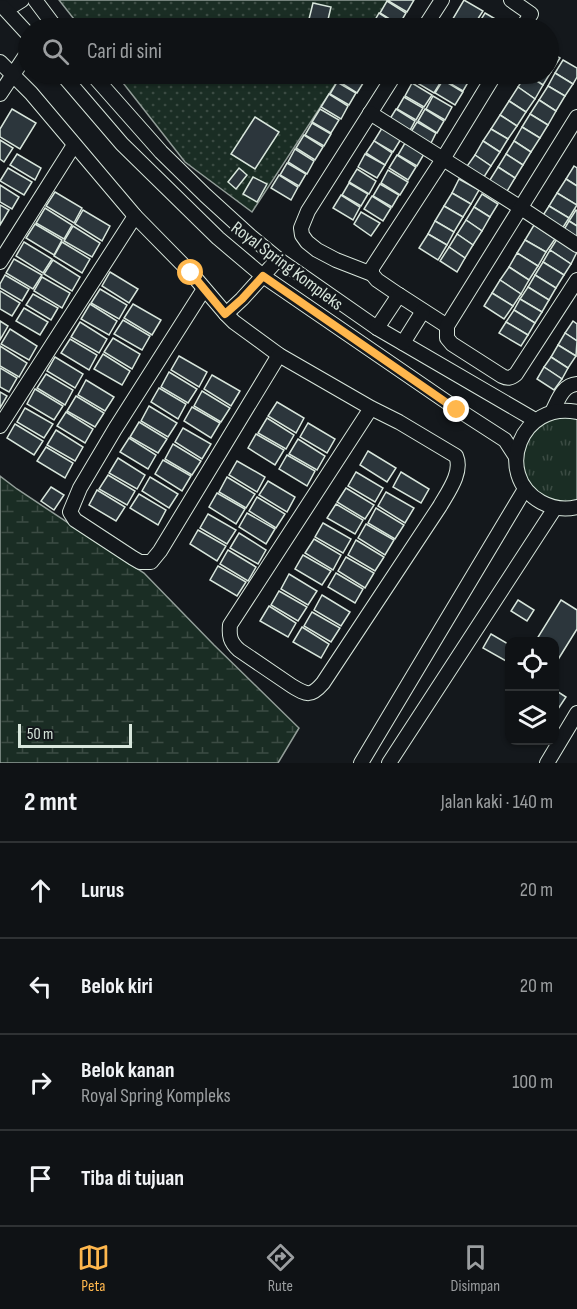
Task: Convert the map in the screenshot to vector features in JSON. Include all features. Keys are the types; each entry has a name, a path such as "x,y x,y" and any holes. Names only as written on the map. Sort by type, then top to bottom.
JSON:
{"street":[{"path":"1,6 14,5 22,0"},
{"path":"35,0 48,18"},
{"path":"430,18 442,0"},
{"path":"511,0 531,14 528,18"},
{"path":"1,6 18,24"},
{"path":"0,62 18,79"},
{"path":"0,94 18,67"},
{"path":"22,84 135,216 191,273 234,322 279,355 456,456 458,466 455,478 440,506 323,683 316,692 309,694 292,686 238,650 232,644 229,635 230,625 371,408"},
{"name":"Royal Spring Kompleks","path":"71,84 122,144 218,238 263,276 448,404 505,440 516,458"},
{"name":"Royal Spring Kompleks","path":"101,84 161,152 205,195 278,259 377,328 535,420"},
{"path":"389,84 308,211 301,228 302,235 317,250 372,274 377,280 447,326"},
{"path":"372,274 372,268 489,84"},
{"path":"370,113 577,245"},
{"path":"577,117 447,326 447,338 452,344 507,379 516,374 577,280"},
{"path":"0,262 74,145"},
{"path":"0,426 135,216"},
{"path":"225,314 242,299 278,259"},
{"path":"204,289 80,488 70,512 75,520 140,562 151,562 160,551 279,355"},
{"path":"377,328 399,295"},
{"path":"403,343 423,311"},
{"path":"552,412 566,388 577,384"},
{"path":"577,412 561,410 535,420 522,437 516,458 520,479 525,489 538,501 555,508 577,507"},
{"path":"361,763 525,489"},
{"path":"390,763 555,508"},
{"path":"546,763 577,713"}],"green space":[{"path":"59,0 390,0 378,18 73,18"},
{"path":"124,84 335,84 252,212 185,162"},
{"path":"568,414 577,417 577,502 568,505 543,499 526,481 521,456 526,437 540,422"},
{"path":"0,476 144,573 299,728 278,763 0,763"}],"building":[{"path":"387,0 414,0 407,12"},
{"path":"464,0 483,11 478,18 453,18"},
{"path":"387,1 406,13 403,18 388,18 380,13"},
{"path":"313,3 331,7 328,18 309,18"},
{"path":"379,13 387,18 376,18"},
{"path":"485,13 494,18 482,18"},
{"path":"563,60 577,68 577,77 573,84 559,75 559,66"},
{"path":"559,75 573,84 565,96 548,86 559,84"},
{"path":"336,84 340,84 356,93 349,105 330,94"},
{"path":"343,84 363,84 357,93"},
{"path":"411,84 432,95 424,107 405,96"},
{"path":"419,84 440,84 434,93"},
{"path":"441,84 450,84 463,92 455,105 435,93"},
{"path":"451,84 467,84 463,91"},
{"path":"520,84 543,85 535,99 518,87"},
{"path":"548,86 565,96 556,111 539,100"},
{"path":"518,87 535,99 526,112 509,101"},
{"path":"329,94 348,106 341,119 321,107"},
{"path":"433,96 452,107 445,120 426,109"},
{"path":"404,97 423,108 416,120 397,109"},
{"path":"539,100 556,111 548,125 530,114"},
{"path":"509,101 526,112 517,126 500,115"},
{"path":"12,109 36,123 20,149 0,137 0,129"},
{"path":"320,109 339,120 331,133 312,122"},
{"path":"396,109 415,121 408,134 388,122"},
{"path":"425,109 444,121 437,133 418,121"},
{"path":"530,114 548,125 540,138 522,127"},
{"path":"500,115 517,126 508,139 491,129"},
{"path":"255,117 279,132 255,169 231,154"},
{"path":"417,122 436,133 429,147 409,135"},
{"path":"312,123 331,134 324,146 305,135"},
{"path":"522,127 540,138 531,152 514,141"},
{"path":"382,128 401,139 393,152 374,141"},
{"path":"491,129 508,139 500,152 483,141"},
{"path":"304,135 323,147 315,160 296,148"},
{"path":"0,140 13,148 4,162 0,159"},
{"path":"374,141 392,153 385,165 366,153"},
{"path":"483,141 500,152 491,166 475,155"},
{"path":"514,141 531,152 523,165 506,154"},
{"path":"405,143 424,154 417,166 398,155"},
{"path":"295,149 314,161 307,174 288,162"},
{"path":"17,154 41,168 35,180 10,165"},
{"path":"365,154 385,165 377,178 358,167"},
{"path":"506,154 523,165 515,178 498,167"},
{"path":"397,155 416,167 408,180 389,168"},
{"path":"475,155 491,166 482,180 465,169"},
{"path":"287,163 306,174 299,186 280,175"},
{"path":"574,166 577,168 577,186 566,179"},
{"path":"498,167 515,178 506,193 488,183"},
{"path":"8,168 32,182 24,195 0,181"},
{"path":"239,168 247,175 236,189 228,182"},
{"path":"357,169 376,181 369,194 349,182"},
{"path":"388,170 408,182 400,195 381,183"},
{"path":"279,175 298,187 291,200 271,188"},
{"path":"253,177 267,184 257,202 243,194"},
{"path":"459,179 479,190 471,204 452,193"},
{"path":"566,179 577,186 577,205 557,193"},
{"path":"349,183 368,194 361,206 342,195"},
{"path":"380,184 399,195 392,207 373,196"},
{"path":"0,185 19,197 12,209 0,202"},
{"path":"55,192 82,208 74,223 46,206"},
{"path":"452,193 471,204 463,217 444,206"},
{"path":"557,193 577,205 569,218 549,206"},
{"path":"482,194 498,204 490,217 474,207"},
{"path":"341,195 360,207 353,220 333,208"},
{"path":"372,196 391,208 383,221 364,209"},
{"path":"0,205 9,210 0,225"},
{"path":"444,206 463,217 454,232 435,221"},
{"path":"549,206 569,218 560,232 540,220"},
{"path":"474,207 490,217 482,231 466,220"},
{"path":"45,208 72,225 64,239 36,223"},
{"path":"83,210 110,226 102,241 75,224"},
{"path":"577,211 577,226 569,221"},
{"path":"361,212 380,223 371,236 354,224"},
{"path":"466,220 482,231 473,245 457,234"},
{"path":"435,221 454,232 447,245 428,234"},
{"path":"569,221 577,226 577,242 562,233"},
{"path":"35,224 62,240 54,255 26,238"},
{"path":"534,225 555,239 546,252 525,240"},
{"path":"73,226 100,243 92,257 64,241"},
{"path":"428,234 447,245 438,260 419,248"},
{"path":"457,234 473,245 465,258 449,247"},
{"path":"557,239 577,252 571,264 550,250"},
{"path":"525,240 546,252 538,266 517,253"},
{"path":"24,242 52,259 43,273 16,256"},
{"path":"62,242 90,259 82,273 54,256"},
{"path":"449,247 465,258 457,272 440,261"},
{"path":"550,250 571,264 564,275 543,262"},
{"path":"517,253 538,266 529,280 509,267"},
{"path":"14,259 42,275 33,289 6,273"},
{"path":"53,260 80,277 72,291 44,274"},
{"path":"543,262 564,275 556,288 535,275"},
{"path":"509,267 529,280 521,294 500,280"},
{"path":"110,272 138,289 129,303 102,286"},
{"path":"5,275 29,289 22,301 0,288"},
{"path":"535,275 556,288 549,300 528,287"},
{"path":"42,277 70,293 62,308 34,291"},
{"path":"500,280 521,294 513,306 492,293"},
{"path":"528,287 549,300 542,312 520,299"},
{"path":"100,289 127,305 119,319 91,303"},
{"path":"0,291 20,303 12,316 0,309"},
{"path":"492,293 513,306 504,319 484,306"},
{"path":"33,294 58,308 51,320 26,305"},
{"path":"520,299 542,312 535,323 514,310"},
{"path":"90,304 117,321 109,335 81,319"},
{"path":"133,304 161,320 152,335 124,318"},
{"path":"24,308 48,322 40,335 16,321"},
{"path":"514,310 535,323 528,335 506,322"},
{"path":"123,320 150,336 142,350 114,334"},
{"path":"0,321 8,326 0,340"},
{"path":"573,321 577,324 577,341 565,333"},
{"path":"80,322 107,339 99,353 71,337"},
{"path":"506,322 528,335 521,346 499,333"},
{"path":"10,329 37,346 29,360 1,344"},
{"path":"565,333 577,341 576,356 558,345"},
{"path":"113,338 140,354 132,369 104,352"},
{"path":"70,339 97,355 89,370 61,353"},
{"path":"558,345 576,356 568,368 551,357"},
{"path":"0,346 27,363 19,377 0,366"},
{"path":"103,354 130,371 122,385 94,369"},
{"path":"179,356 207,372 199,387 171,370"},
{"path":"55,357 83,374 75,388 47,371"},
{"path":"551,357 568,368 562,379 544,367"},
{"path":"544,367 562,379 554,390 537,379"},
{"path":"0,368 17,378 9,392 0,387"},
{"path":"169,372 197,389 188,403 161,387"},
{"path":"46,374 73,390 65,405 37,388"},
{"path":"212,375 240,391 231,406 204,389"},
{"path":"86,380 114,397 105,411 78,395"},
{"path":"159,388 186,404 178,419 151,402"},
{"path":"35,389 63,406 54,420 27,404"},
{"path":"202,391 230,408 221,422 194,406"},
{"path":"0,392 7,396 0,408"},
{"path":"76,396 104,413 95,427 67,411"},
{"path":"277,402 304,418 296,433 268,416"},
{"path":"149,406 177,423 168,437 141,421"},
{"path":"192,407 220,423 211,438 184,421"},
{"path":"25,408 53,424 44,438 17,422"},
{"path":"66,412 93,429 85,443 57,426"},
{"path":"267,418 294,435 286,449 258,433"},
{"path":"139,422 167,439 158,453 130,437"},
{"path":"308,423 335,439 327,453 300,437"},
{"path":"15,424 43,441 34,455 7,438"},
{"path":"183,428 211,444 202,459 175,442"},
{"path":"56,430 83,447 75,461 47,445"},
{"path":"256,434 284,450 275,465 248,448"},
{"path":"129,438 156,455 148,469 120,452"},
{"path":"298,439 325,456 317,470 289,454"},
{"path":"173,444 201,461 192,475 165,459"},
{"path":"46,447 73,463 65,478 37,461"},
{"path":"368,451 396,468 387,482 360,465"},
{"path":"287,455 315,471 307,486 279,469"},
{"path":"118,458 145,475 137,489 109,473"},
{"path":"163,460 191,476 182,491 155,474"},
{"path":"237,461 265,477 257,492 229,475"},
{"path":"356,472 383,488 375,502 348,486"},
{"path":"401,472 429,489 421,503 393,487"},
{"path":"108,475 135,491 127,505 99,489"},
{"path":"150,477 178,494 169,508 142,491"},
{"path":"227,477 255,494 246,508 219,492"},
{"path":"268,481 295,497 287,512 259,495"},
{"path":"51,487 64,495 54,510 41,501"},
{"path":"346,488 374,505 365,519 337,502"},
{"path":"97,490 125,507 116,521 89,505"},
{"path":"386,492 414,508 405,523 378,506"},
{"path":"217,493 245,509 236,524 209,507"},
{"path":"139,494 166,510 158,525 130,508"},
{"path":"257,497 285,514 276,528 249,511"},
{"path":"336,504 363,520 355,534 327,518"},
{"path":"376,508 404,525 395,539 368,523"},
{"path":"247,513 275,529 266,544 239,527"},
{"path":"208,514 236,530 227,544 200,528"},
{"path":"323,523 351,539 343,553 315,537"},
{"path":"366,524 394,540 385,555 358,538"},
{"path":"198,530 226,546 217,561 190,544"},
{"path":"239,533 266,550 258,564 230,548"},
{"path":"314,539 341,555 333,570 305,553"},
{"path":"356,540 384,557 375,571 348,555"},
{"path":"228,550 256,567 248,581 220,564"},
{"path":"303,555 331,571 322,585 295,569"},
{"path":"346,557 374,573 365,588 338,571"},
{"path":"218,566 246,582 237,596 210,580"},
{"path":"336,573 363,589 355,603 328,587"},
{"path":"289,574 317,591 308,605 281,589"},
{"path":"279,591 307,607 298,621 271,605"},
{"path":"322,595 350,612 341,626 314,610"},
{"path":"518,600 534,610 527,621 511,611"},
{"path":"561,600 577,610 577,629 559,658 559,637 538,637"},
{"path":"269,606 296,623 288,637 260,621"},
{"path":"312,612 340,628 331,642 304,626"},
{"path":"302,627 329,644 321,658 293,642"},
{"path":"491,634 505,642 505,660 483,648"},
{"path":"559,693 566,697 559,708"}],"route":[{"path":"191,273 225,314 263,276 457,410"}]}
